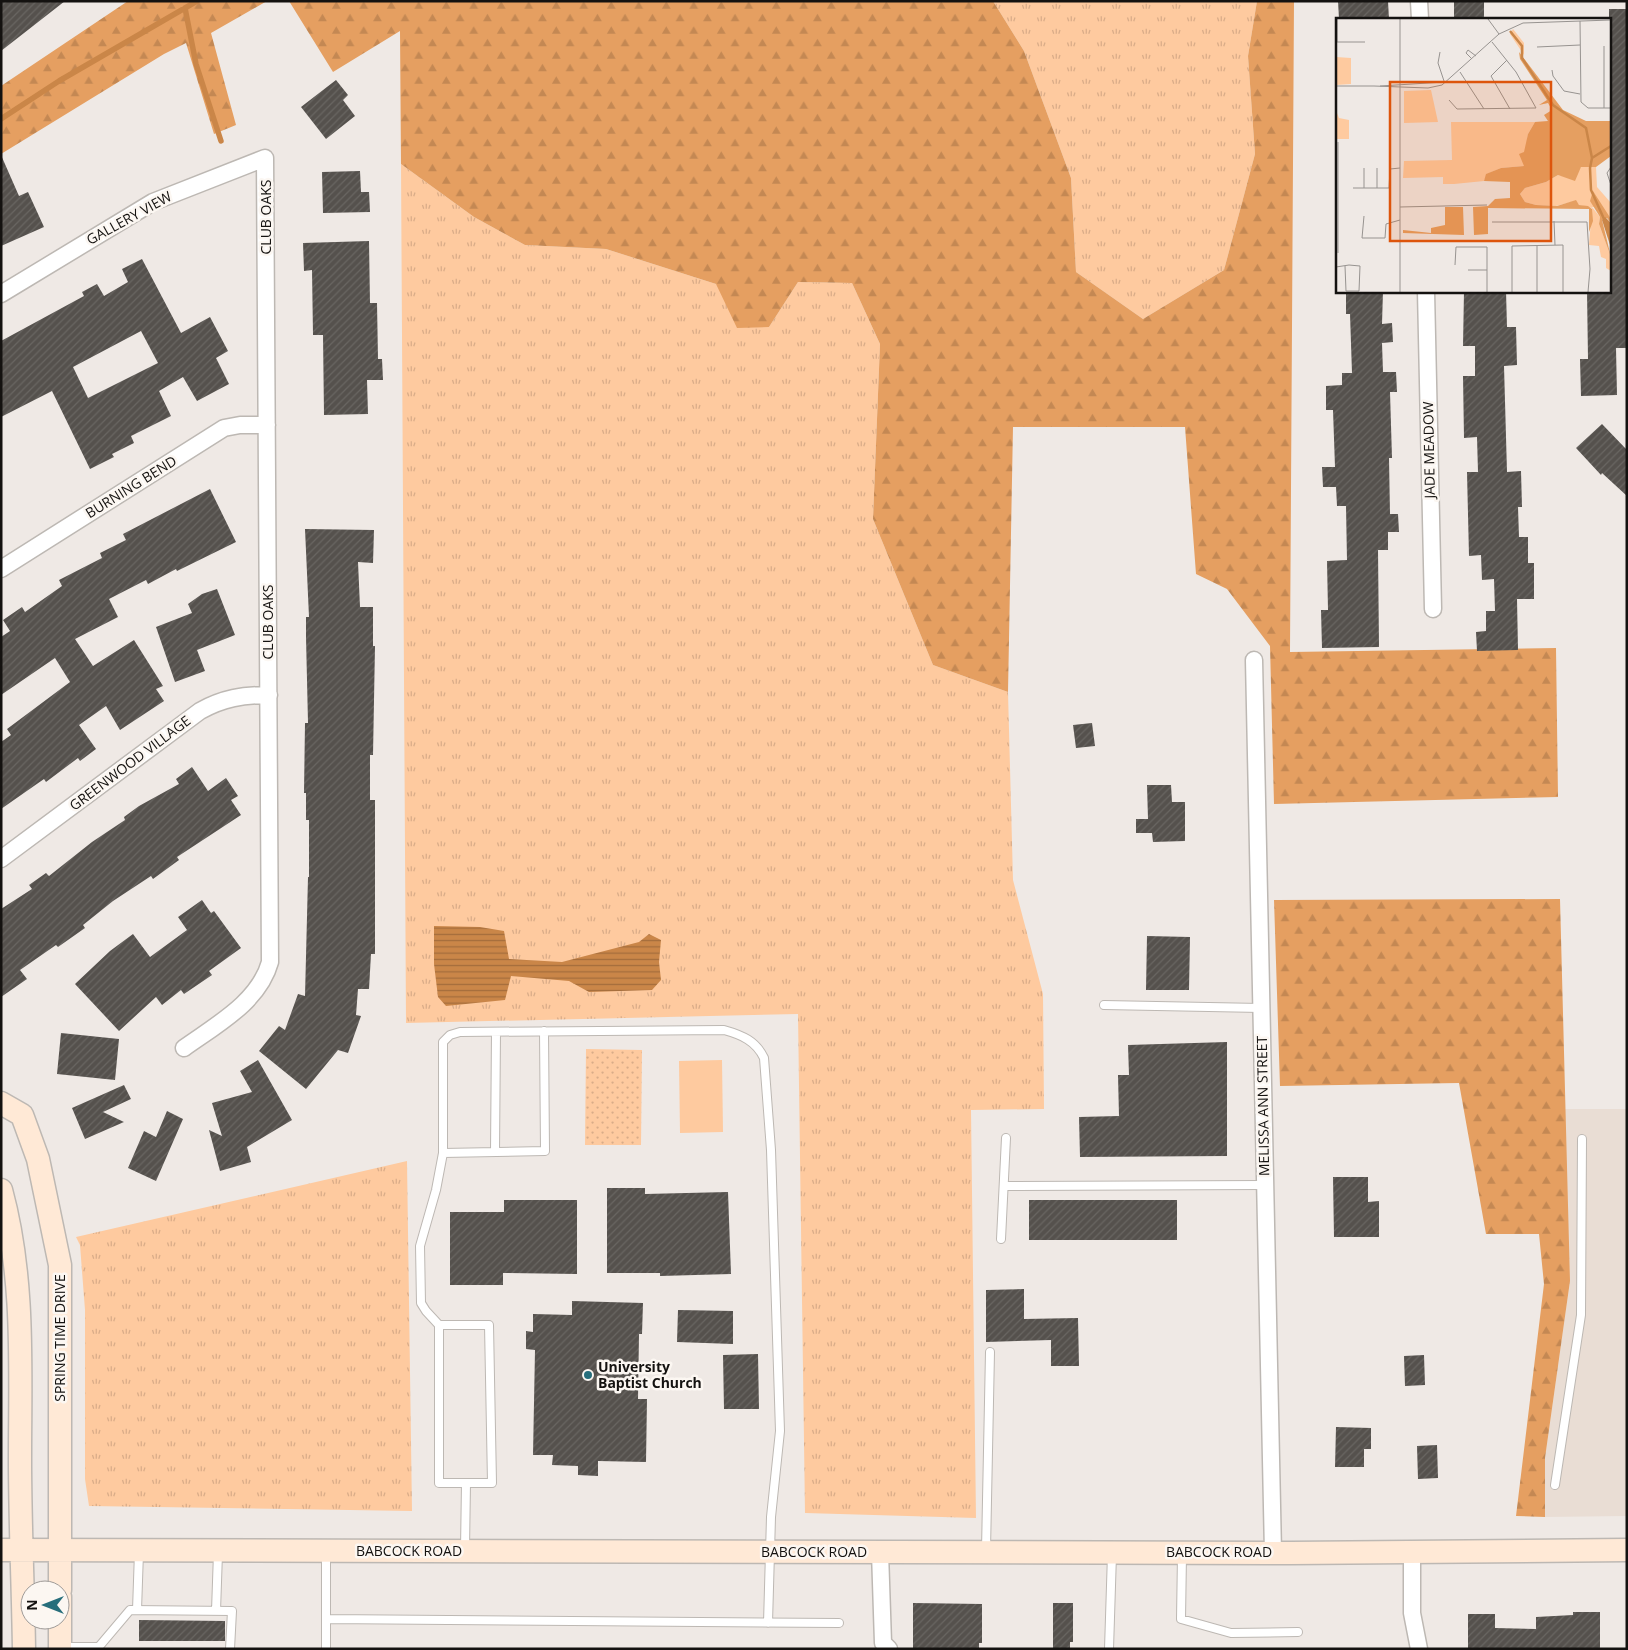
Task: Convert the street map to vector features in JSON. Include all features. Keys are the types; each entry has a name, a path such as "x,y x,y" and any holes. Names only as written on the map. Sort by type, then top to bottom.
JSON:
{"main road":[{"name":"SPRING TIME DRIVE","path":"1,1103 22,1115 38,1159 60,1265 60,1580"},
{"path":"1,1190 15,1264 20,1324 12,1551 24,1649"},
{"name":"BABCOCK ROAD","path":"12,1551 1412,1552 1627,1550"},
{"path":"60,1630 60,1648"}],"street":[{"path":"1419,1 1420,18"},
{"name":"GALLERY VIEW","path":"1,294 154,202 266,158"},
{"name":"CLUB OAKS","path":"184,1048 242,1005 259,986 270,962 266,158"},
{"name":"JADE MEADOW","path":"1426,292 1433,609"},
{"name":"BURNING BEND","path":"1,569 224,428 240,425 267,425"},
{"name":"MELISSA ANN STREET","path":"1254,660 1274,1552"},
{"name":"GREENWOOD VILLAGE","path":"1,859 200,711 218,701 242,696 269,695"},
{"path":"880,1552 884,1643 888,1649"},
{"path":"1412,1552 1412,1613 1419,1649"}],"lane":[{"path":"1104,1005 1261,1008"},
{"path":"439,1325 490,1325 492,1483 439,1483 439,1325 421,1303 420,1246 436,1190 443,1153 443,1042 450,1035 460,1032 724,1030 749,1040 759,1047 764,1058 770,1150 780,1431 771,1516 768,1623"},
{"path":"443,1153 545,1151 544,1031"},
{"path":"495,1152 496,1032"},
{"path":"1001,1239 1006,1138"},
{"path":"1556,1485 1581,1315 1582,1139"},
{"path":"1004,1186 1265,1185"},
{"path":"986,1552 990,1352"},
{"path":"464,1551 466,1483"},
{"path":"137,1610 140,1551"},
{"path":"216,1611 218,1551"},
{"path":"326,1552 326,1649"},
{"path":"1109,1649 1112,1552"},
{"path":"1182,1552 1181,1619 1231,1633 1298,1632"},
{"path":"60,1648 97,1648 130,1610 137,1610 232,1611 230,1649"},
{"path":"326,1619 839,1623"}],"shaded area":[{"path":"434,926 480,927 504,931 509,959 562,962 639,942 649,934 661,940 659,962 661,980 652,990 589,992 569,981 511,976 505,1000 446,1006 438,997 434,964"},
{"path":"1564,1109 1627,1109 1627,1516 1545,1517 1545,1458 1570,1281"}],"green space":[{"path":"128,1 267,1 211,33 236,125 214,134 186,43 164,54 1,154 1,86"},
{"path":"289,1 993,1 1024,51 1071,178 1076,272 1143,319 1224,270 1255,154 1248,56 1257,1 1294,1 1290,652 1556,648 1558,797 1274,804 1270,646 1227,589 1196,574 1185,427 1013,427 1008,692 933,665 873,519 880,344 852,283 798,282 769,327 737,328 716,284 606,249 525,245 474,217 401,164 400,31 333,72"},
{"path":"993,1 1257,1 1248,56 1255,154 1224,270 1143,319 1076,272 1071,178 1024,51"},
{"path":"401,164 474,217 525,245 606,249 716,284 769,327 798,282 852,283 880,344 873,519 933,665 1008,692 1013,880 1043,994 1044,1109 971,1110 976,1518 805,1513 798,1014 406,1023"},
{"path":"1560,899 1570,1281 1545,1458 1545,1517 1516,1516 1544,1284 1539,1234 1486,1234 1459,1083 1280,1086 1274,900"},
{"path":"586,1049 642,1050 641,1145 585,1145"},
{"path":"722,1060 723,1132 680,1133 679,1061"},
{"path":"407,1161 412,1511 89,1506 85,1479 85,1310 80,1245 76,1237"}],"building":[{"path":"1,1 65,1 1,51"},
{"path":"1338,1 1388,1 1389,18 1339,18"},
{"path":"1454,1 1484,1 1484,18 1454,18"},
{"path":"1609,9 1626,9 1627,348 1616,348 1617,395 1581,396 1580,359 1588,359 1587,292 1610,292"},
{"path":"336,80 348,95 343,100 355,116 326,139 301,107"},
{"path":"1,155 19,196 28,192 44,227 1,246"},
{"path":"360,171 361,192 369,192 370,212 323,213 322,172"},
{"path":"369,241 370,303 377,303 378,359 382,359 383,380 367,380 368,414 324,415 323,335 313,335 312,270 304,271 303,243"},
{"path":"142,259 181,333 210,317 228,351 216,358 229,384 197,401 183,377 159,391 171,416 131,436 134,443 112,454 114,457 90,469 52,391 1,417 1,341 84,296 82,292 97,284 104,296 128,282 122,269","holes":["141,331 158,363 88,398 73,367"]},
{"path":"1346,292 1383,292 1382,324 1392,323 1393,342 1382,343 1383,372 1396,372 1397,392 1390,392 1392,458 1389,458 1390,514 1398,514 1399,532 1388,532 1388,550 1378,550 1379,647 1322,648 1321,610 1328,610 1327,561 1347,560 1346,506 1337,506 1336,487 1323,487 1322,467 1335,467 1333,410 1326,410 1326,386 1342,385 1342,373 1352,373 1350,314 1346,314"},
{"path":"1464,292 1506,292 1507,327 1516,327 1517,365 1504,366 1507,472 1521,471 1522,507 1518,507 1519,537 1528,537 1528,563 1534,563 1534,599 1517,599 1518,650 1477,651 1476,632 1486,631 1486,611 1495,611 1494,579 1482,580 1481,555 1469,556 1467,472 1478,472 1477,437 1464,438 1463,376 1475,376 1475,346 1463,346"},
{"path":"1602,424 1627,450 1627,496 1602,473 1601,475 1576,448"},
{"path":"210,489 236,542 177,571 176,569 148,584 146,580 109,599 118,617 75,639 93,666 134,640 163,686 156,689 164,701 120,730 106,706 79,725 96,749 80,761 78,758 46,782 44,779 1,809 1,742 11,735 7,729 70,682 55,658 1,695 1,637 10,631 3,620 22,607 25,612 62,586 59,580 102,558 100,553 126,540 123,534"},
{"path":"305,529 374,530 373,563 358,562 360,607 373,607 373,646 375,646 373,755 370,755 370,800 375,800 375,954 371,954 369,989 358,989 356,1015 361,1016 348,1053 338,1050 306,1089 259,1051 279,1026 285,1030 298,994 305,996 309,820 306,820 306,793 304,793 305,723 308,723 306,617 309,617"},
{"path":"217,589 235,635 197,650 205,671 175,682 156,627 192,613 188,604 202,594"},
{"path":"1092,723 1095,746 1076,748 1073,725"},
{"path":"192,767 208,791 226,778 238,796 231,800 241,815 177,857 179,860 153,879 151,876 113,901 83,925 85,928 20,970 27,979 1,997 1,909 32,889 29,885 46,873 49,876 92,842 125,820 124,817 139,806 179,784 176,779"},
{"path":"1147,785 1171,785 1172,802 1185,802 1185,841 1153,842 1152,833 1136,833 1136,819 1148,819"},
{"path":"202,900 211,913 214,911 241,948 209,971 212,975 184,994 181,990 162,1005 156,997 119,1031 75,984 110,951 133,934 150,957 187,930 178,917"},
{"path":"1147,936 1190,937 1189,990 1146,990"},
{"path":"61,1033 119,1039 115,1080 57,1074"},
{"path":"1227,1042 1227,1156 1080,1157 1079,1117 1119,1116 1118,1075 1129,1075 1128,1045"},
{"path":"258,1060 292,1120 247,1147 251,1162 220,1171 209,1130 222,1136 212,1103 252,1092 240,1071"},
{"path":"124,1085 131,1099 103,1112 124,1122 85,1139 72,1108"},
{"path":"167,1111 183,1119 156,1181 128,1168 144,1131 156,1137"},
{"path":"1333,1177 1368,1177 1368,1202 1379,1201 1379,1237 1334,1237"},
{"path":"607,1188 645,1188 645,1194 728,1192 731,1274 660,1276 660,1273 607,1273"},
{"path":"504,1200 577,1200 577,1274 503,1273 503,1285 450,1285 450,1212 504,1212"},
{"path":"1029,1200 1177,1200 1177,1240 1029,1240"},
{"path":"1024,1289 1024,1319 1078,1318 1079,1366 1051,1366 1051,1340 986,1342 986,1290"},
{"name":"University Baptist Church","path":"572,1301 643,1303 642,1334 639,1334 638,1399 647,1399 646,1462 598,1461 598,1476 578,1475 578,1466 552,1465 553,1455 533,1455 535,1350 526,1349 526,1331 533,1332 533,1314 572,1315"},
{"path":"678,1310 733,1311 733,1344 677,1342"},
{"path":"758,1354 759,1409 724,1409 723,1355"},
{"path":"1424,1355 1425,1385 1405,1386 1404,1356"},
{"path":"1336,1427 1371,1428 1371,1449 1364,1449 1364,1467 1335,1467"},
{"path":"1437,1445 1438,1478 1418,1479 1417,1446"},
{"path":"913,1603 982,1604 982,1643 979,1643 979,1649 913,1648"},
{"path":"1053,1603 1073,1603 1073,1642 1070,1642 1070,1648 1053,1648"},
{"path":"1573,1612 1600,1612 1600,1649 1468,1649 1468,1614 1495,1614 1495,1628 1536,1629 1536,1617 1573,1615"},
{"path":"139,1620 225,1621 225,1641 139,1641"}],"waterway":[{"path":"1,119 59,81 197,1"},
{"path":"185,8 196,64 221,141"}],"place":[{"name":"University Baptist Church","path":"588,1375"}]}
